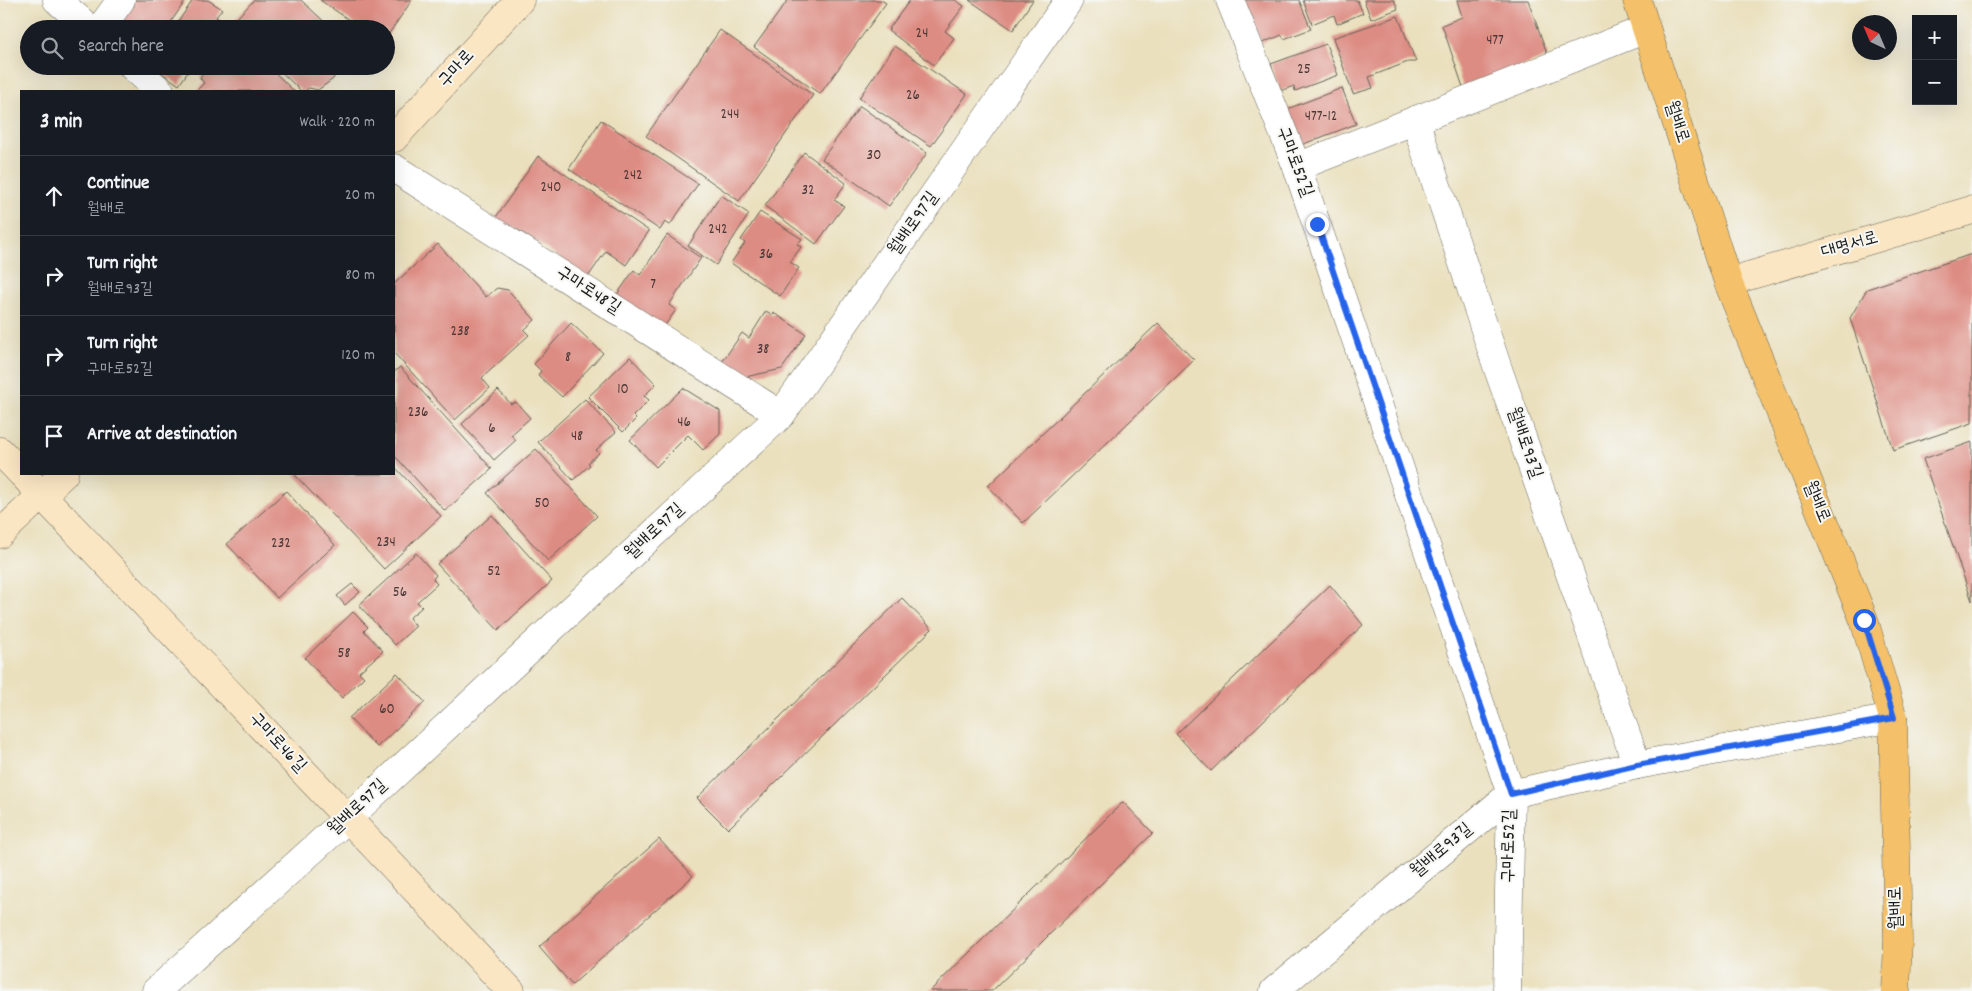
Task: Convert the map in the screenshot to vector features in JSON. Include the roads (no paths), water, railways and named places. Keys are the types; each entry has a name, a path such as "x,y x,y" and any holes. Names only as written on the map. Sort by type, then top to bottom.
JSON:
{"main road":[{"name":"구마로","path":"395,137 520,0"},
{"name":"월배로","path":"1636,0 1728,282 1864,620 1894,718 1898,940 1896,991"},
{"name":"대명서로","path":"1728,282 1972,210"},
{"name":"구마로46길","path":"0,451 20,473"},
{"name":"구마로46길","path":"22,475 511,991"},
{"path":"0,534 63,475"}],"street":[{"path":"57,0 80,20"},
{"path":"107,20 121,0"},
{"name":"월배로97길","path":"156,991 348,818 782,415 1069,0"},
{"name":"구마로52길","path":"1230,0 1297,167 1511,794 1507,991"},
{"path":"1297,167 1646,29"},
{"path":"142,75 159,90"},
{"name":"월배로93길","path":"1415,120 1496,366 1637,765"},
{"name":"구마로48길","path":"395,169 782,415"},
{"name":"월배로93길","path":"1274,991 1511,794 1637,765 1894,718"}]}
